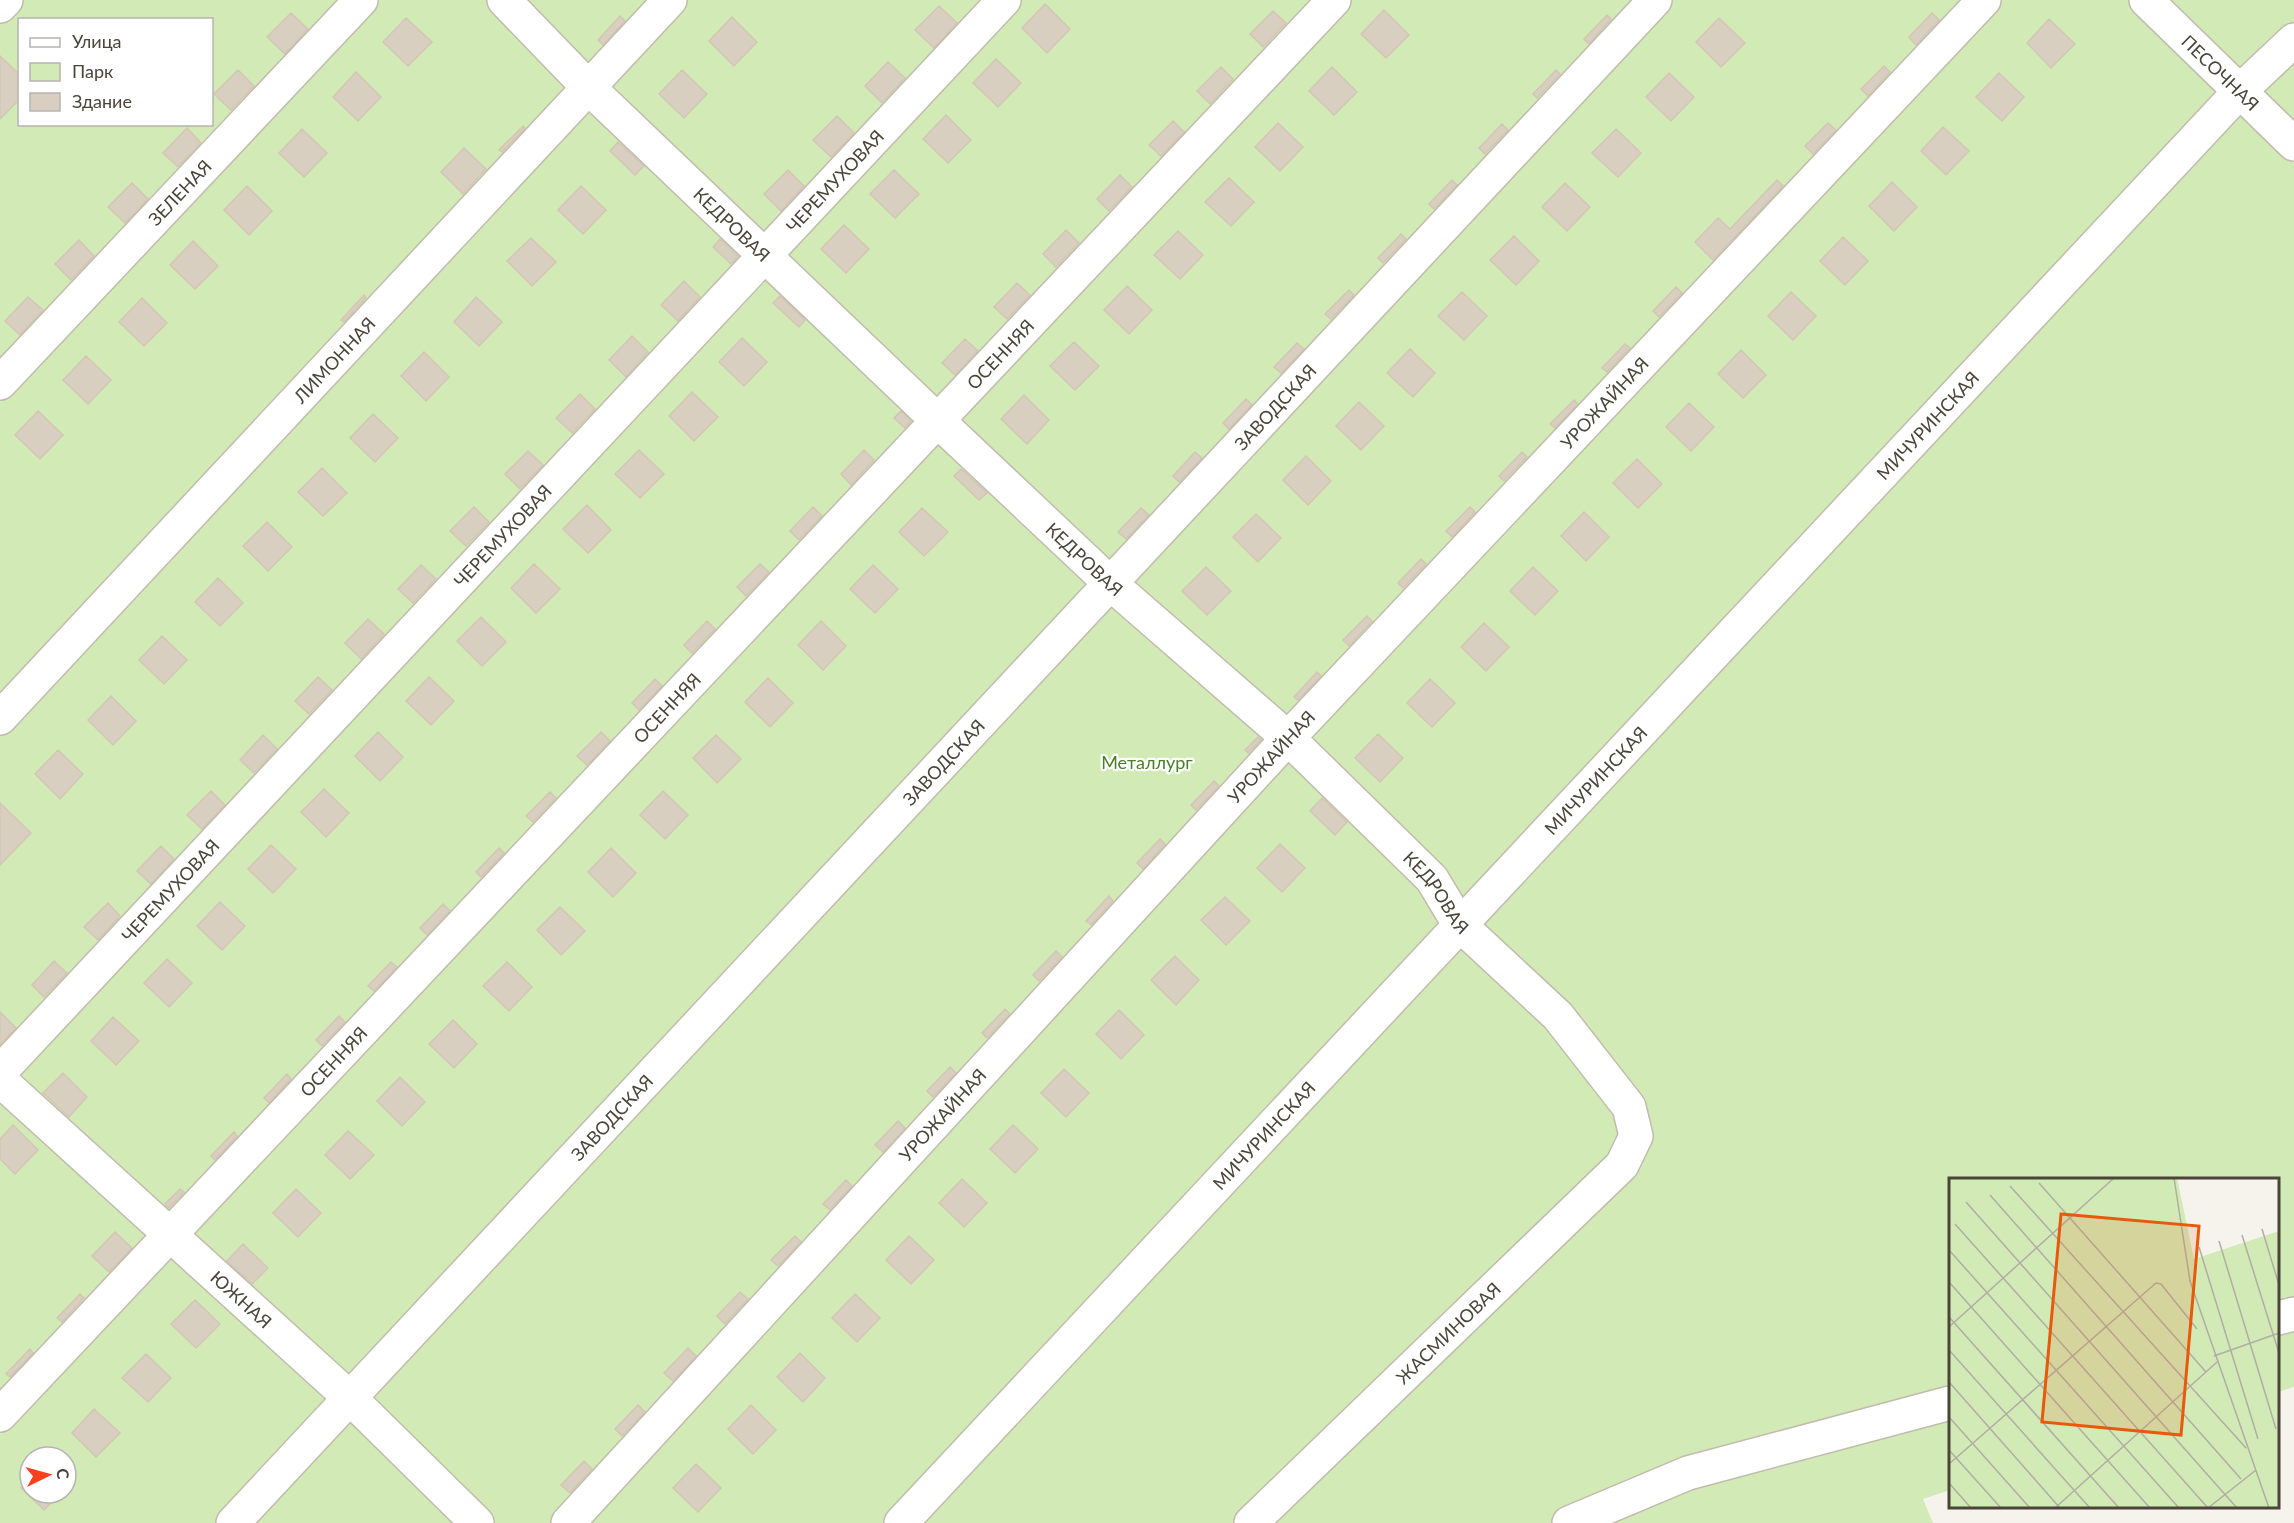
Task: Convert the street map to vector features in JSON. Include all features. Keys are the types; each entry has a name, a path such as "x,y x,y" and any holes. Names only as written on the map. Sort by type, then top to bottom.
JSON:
{"street":[{"path":"0,6 6,0"},
{"name":"ЗЕЛЕНАЯ","path":"0,383 361,0"},
{"name":"КЕДРОВАЯ","path":"504,0 588,87 937,420 1112,584 1288,738 1432,879 1459,924 1558,1016 1629,1107 1636,1136"},
{"name":"ЛИМОННАЯ","path":"0,718 670,0"},
{"name":"ЧЕРЕМУХОВАЯ","path":"0,1072 1004,0"},
{"name":"ОСЕННЯЯ","path":"0,1416 1334,0"},
{"name":"ЗАВОДСКАЯ","path":"233,1523 1655,0"},
{"name":"УРОЖАЙНАЯ","path":"568,1523 1288,738 1984,0"},
{"name":"ПЕСОЧНАЯ","path":"2146,0 2294,144"},
{"name":"МИЧУРИНСКАЯ","path":"901,1523 2240,91 2294,40"},
{"name":"ЮЖНАЯ","path":"0,1080 351,1398 477,1523"},
{"name":"ЖАСМИНОВАЯ","path":"1251,1523 1622,1165 1636,1136"},
{"path":"2279,1318 2294,1314"},
{"path":"1569,1523 1688,1473 1949,1403"}],"green space":[{"name":"Металлург","path":"0,0 2294,0 2294,1387 2279,1392 2279,1178 1949,1178 1949,1490 1923,1499 1933,1523 0,1523"}],"building":[{"path":"1045,4 1070,29 1047,53 1022,28"},
{"path":"939,6 957,23 934,48 915,30"},
{"path":"1384,10 1409,35 1386,58 1361,34"},
{"path":"1273,11 1286,23 1263,47 1250,34"},
{"path":"291,13 308,29 285,54 267,37"},
{"path":"1932,13 1939,20 1916,45 1909,37"},
{"path":"1607,15 1611,19 1589,44 1584,39"},
{"path":"620,16 625,21 603,45 598,40"},
{"path":"732,17 757,42 734,66 709,41"},
{"path":"406,18 432,42 408,66 383,42"},
{"path":"1719,18 1745,43 1721,67 1696,42"},
{"path":"2049,19 2075,44 2051,68 2027,43"},
{"path":"0,56 18,73 18,101 0,119"},
{"path":"996,59 1021,83 998,107 973,83"},
{"path":"888,62 905,78 882,103 865,86"},
{"path":"1884,66 1890,72 1868,96 1861,89"},
{"path":"1221,67 1233,79 1210,104 1197,91"},
{"path":"1332,67 1357,92 1334,115 1309,91"},
{"path":"238,70 254,86 231,110 214,94"},
{"path":"682,70 707,94 684,118 659,94"},
{"path":"1556,70 1560,74 1537,98 1533,94"},
{"path":"356,72 381,97 358,121 333,97"},
{"path":"1669,73 1694,97 1671,121 1646,97"},
{"path":"1999,73 2024,97 2002,121 1976,97"},
{"path":"946,115 971,140 948,163 923,139"},
{"path":"837,116 854,133 831,157 813,140"},
{"path":"1173,121 1184,132 1161,156 1149,145"},
{"path":"1278,123 1303,147 1280,171 1255,147"},
{"path":"1828,123 1836,130 1813,154 1805,146"},
{"path":"1502,124 1508,130 1485,154 1479,148"},
{"path":"523,126 525,128 502,152 499,150"},
{"path":"1943,127 1969,151 1946,175 1921,151"},
{"path":"187,128 201,143 178,167 163,153"},
{"path":"302,129 327,153 304,177 279,153"},
{"path":"1616,129 1641,153 1618,177 1592,153"},
{"path":"618,142 644,166 635,175 610,151"},
{"path":"464,148 486,169 463,194 441,172"},
{"path":"788,170 804,186 781,211 764,194"},
{"path":"894,170 919,194 895,218 870,194"},
{"path":"1120,175 1132,187 1109,211 1097,199"},
{"path":"1229,178 1254,202 1231,226 1205,202"},
{"path":"1452,180 1457,185 1434,209 1429,204"},
{"path":"1777,180 1783,186 1713,260 1695,242 1718,218 1730,229"},
{"path":"1892,182 1917,207 1894,231 1869,206"},
{"path":"132,183 148,199 125,223 108,207"},
{"path":"1565,183 1590,207 1567,231 1542,207"},
{"path":"247,186 272,211 249,235 224,210"},
{"path":"581,186 606,210 583,234 558,210"},
{"path":"844,225 869,249 846,273 821,249"},
{"path":"1066,230 1079,243 1056,267 1043,254"},
{"path":"1178,231 1203,255 1180,279 1154,255"},
{"path":"1401,234 1406,239 1383,263 1378,258"},
{"path":"1514,236 1539,261 1516,285 1490,260"},
{"path":"1843,237 1868,261 1845,285 1820,261"},
{"path":"531,238 556,262 532,286 507,261"},
{"path":"720,239 738,256 731,264 713,247"},
{"path":"79,240 94,256 71,280 55,264"},
{"path":"193,241 218,266 195,289 170,265"},
{"path":"684,281 700,297 678,321 661,305"},
{"path":"1017,283 1030,295 1007,319 994,307"},
{"path":"1127,286 1152,310 1129,334 1104,310"},
{"path":"1676,287 1682,293 1659,317 1653,311"},
{"path":"1349,290 1354,295 1331,319 1325,314"},
{"path":"1462,292 1487,316 1464,340 1438,316"},
{"path":"1791,292 1816,316 1793,340 1768,316"},
{"path":"364,295 366,298 344,322 341,320"},
{"path":"780,296 805,320 799,327 773,303"},
{"path":"28,297 43,310 20,335 5,321"},
{"path":"476,297 502,322 479,346 454,322"},
{"path":"142,298 167,323 144,346 119,322"},
{"path":"632,336 648,352 626,377 609,360"},
{"path":"742,338 767,362 744,386 719,362"},
{"path":"965,339 978,351 955,375 942,363"},
{"path":"1074,342 1099,366 1075,390 1050,366"},
{"path":"1297,343 1304,349 1281,373 1274,367"},
{"path":"1625,344 1630,348 1607,372 1602,368"},
{"path":"1410,349 1435,373 1413,397 1387,373"},
{"path":"1741,350 1766,375 1743,398 1718,374"},
{"path":"424,352 449,377 426,401 401,376"},
{"path":"86,356 111,380 88,404 63,380"},
{"path":"692,392 718,417 694,441 669,416"},
{"path":"580,394 595,409 572,433 556,418"},
{"path":"1024,395 1049,420 1027,444 1001,419"},
{"path":"1246,399 1252,405 1229,429 1223,423"},
{"path":"1574,400 1578,404 1555,428 1550,424"},
{"path":"1359,402 1384,426 1361,450 1336,426"},
{"path":"1689,403 1714,427 1691,451 1666,427"},
{"path":"38,411 63,435 40,459 15,435"},
{"path":"901,411 911,421 905,428 894,418"},
{"path":"373,414 398,438 375,462 350,438"},
{"path":"639,450 664,474 640,498 615,474"},
{"path":"864,450 874,460 851,485 841,474"},
{"path":"528,451 543,465 520,489 505,474"},
{"path":"1195,452 1202,458 1179,482 1173,476"},
{"path":"1522,452 1527,457 1504,481 1499,476"},
{"path":"1306,456 1331,481 1308,505 1283,480"},
{"path":"1637,459 1662,484 1638,508 1613,483"},
{"path":"322,468 347,493 323,516 298,492"},
{"path":"961,469 987,493 979,500 954,476"},
{"path":"587,505 611,530 588,553 563,529"},
{"path":"474,507 489,522 466,546 450,531"},
{"path":"813,507 822,516 799,540 790,531"},
{"path":"1470,507 1475,512 1452,537 1446,531"},
{"path":"922,508 948,532 924,556 899,532"},
{"path":"1141,508 1149,515 1126,539 1118,532"},
{"path":"1584,512 1609,537 1586,561 1561,536"},
{"path":"1256,514 1281,538 1258,562 1233,537"},
{"path":"267,522 292,547 268,571 243,546"},
{"path":"1421,559 1426,564 1403,588 1398,583"},
{"path":"534,564 560,589 536,613 511,588"},
{"path":"760,564 769,572 746,596 737,587"},
{"path":"421,565 436,579 413,603 398,589"},
{"path":"873,565 898,589 875,613 850,589"},
{"path":"1206,567 1231,591 1207,615 1182,591"},
{"path":"1533,567 1558,591 1535,615 1510,591"},
{"path":"218,578 243,603 220,626 195,602"},
{"path":"1367,616 1372,621 1349,646 1343,640"},
{"path":"481,617 506,642 482,666 457,641"},
{"path":"368,619 384,634 361,659 345,643"},
{"path":"707,621 715,629 692,653 684,645"},
{"path":"821,621 846,646 823,670 798,645"},
{"path":"1484,623 1509,647 1486,671 1461,647"},
{"path":"162,636 187,660 164,684 139,660"},
{"path":"1317,672 1321,676 1298,700 1294,697"},
{"path":"318,677 332,690 309,714 295,701"},
{"path":"429,677 454,701 431,725 406,701"},
{"path":"768,678 793,703 770,727 745,702"},
{"path":"655,679 662,686 639,710 632,703"},
{"path":"1430,679 1455,703 1432,727 1407,703"},
{"path":"111,696 136,721 113,745 88,720"},
{"path":"378,732 403,757 380,781 355,756"},
{"path":"601,732 610,741 587,765 577,756"},
{"path":"1378,734 1403,758 1380,782 1355,758"},
{"path":"263,735 277,749 254,773 240,760"},
{"path":"716,735 741,759 717,783 693,758"},
{"path":"1258,737 1261,740 1248,753 1245,750"},
{"path":"58,750 83,774 60,799 35,774"},
{"path":"1214,781 1219,786 1196,810 1191,805"},
{"path":"324,789 349,813 326,837 301,812"},
{"path":"211,791 225,805 202,829 187,815"},
{"path":"663,791 688,815 665,839 640,815"},
{"path":"550,792 556,798 533,822 526,816"},
{"path":"1322,798 1347,822 1335,835 1310,811"},
{"path":"0,803 31,833 0,865"},
{"path":"1160,839 1165,844 1143,869 1137,863"},
{"path":"1280,844 1305,868 1282,892 1257,868"},
{"path":"271,845 296,869 273,893 248,869"},
{"path":"161,846 174,859 151,884 137,871"},
{"path":"499,848 504,853 481,877 476,872"},
{"path":"611,848 636,873 613,897 588,872"},
{"path":"1109,896 1113,901 1091,925 1086,921"},
{"path":"1225,897 1250,921 1226,945 1201,920"},
{"path":"220,902 245,926 222,950 197,926"},
{"path":"108,903 120,916 98,940 84,927"},
{"path":"443,904 450,911 427,935 420,928"},
{"path":"560,907 585,931 561,955 537,930"},
{"path":"1056,951 1062,957 1039,981 1033,975"},
{"path":"1175,956 1199,980 1176,1005 1151,980"},
{"path":"167,959 192,983 169,1007 144,983"},
{"path":"54,961 67,973 44,997 32,985"},
{"path":"391,962 397,967 374,991 368,986"},
{"path":"507,962 532,987 509,1011 483,986"},
{"path":"1005,1009 1010,1014 987,1038 982,1033"},
{"path":"1119,1010 1144,1035 1121,1059 1096,1034"},
{"path":"0,1012 16,1028 0,1045"},
{"path":"339,1016 345,1022 322,1046 316,1040"},
{"path":"113,1017 139,1041 116,1065 91,1041"},
{"path":"453,1020 477,1044 454,1068 429,1044"},
{"path":"950,1067 956,1073 933,1097 927,1091"},
{"path":"1064,1069 1089,1093 1066,1117 1041,1093"},
{"path":"63,1073 87,1097 69,1117 43,1093"},
{"path":"287,1074 291,1079 269,1103 264,1098"},
{"path":"400,1077 425,1102 402,1126 377,1101"},
{"path":"898,1121 905,1128 883,1152 875,1145"},
{"path":"13,1125 38,1150 15,1174 0,1159 0,1139"},
{"path":"1013,1125 1038,1149 1015,1173 990,1149"},
{"path":"348,1131 374,1155 350,1179 325,1155"},
{"path":"234,1132 237,1136 215,1160 211,1156"},
{"path":"962,1179 987,1203 964,1227 939,1203"},
{"path":"846,1180 852,1186 830,1210 823,1204"},
{"path":"180,1189 184,1192 169,1208 165,1204"},
{"path":"296,1189 321,1213 298,1237 273,1213"},
{"path":"115,1232 132,1248 109,1272 92,1256"},
{"path":"795,1236 801,1242 778,1266 771,1260"},
{"path":"909,1236 934,1260 911,1284 886,1260"},
{"path":"243,1244 268,1268 252,1284 227,1261"},
{"path":"740,1292 748,1299 725,1324 717,1316"},
{"path":"80,1294 84,1298 62,1322 57,1318"},
{"path":"855,1294 880,1318 857,1342 832,1318"},
{"path":"195,1300 220,1324 196,1348 171,1324"},
{"path":"688,1348 696,1356 673,1381 664,1373"},
{"path":"30,1349 33,1353 10,1377 6,1374"},
{"path":"800,1353 825,1378 803,1402 777,1377"},
{"path":"146,1354 171,1378 148,1402 122,1378"},
{"path":"638,1405 645,1412 622,1436 615,1429"},
{"path":"751,1405 776,1430 753,1454 728,1429"},
{"path":"94,1409 120,1433 96,1457 72,1433"},
{"path":"584,1461 592,1469 570,1493 561,1485"},
{"path":"696,1464 721,1488 698,1512 673,1488"},
{"path":"39,1505 49,1505 44,1510"}]}
